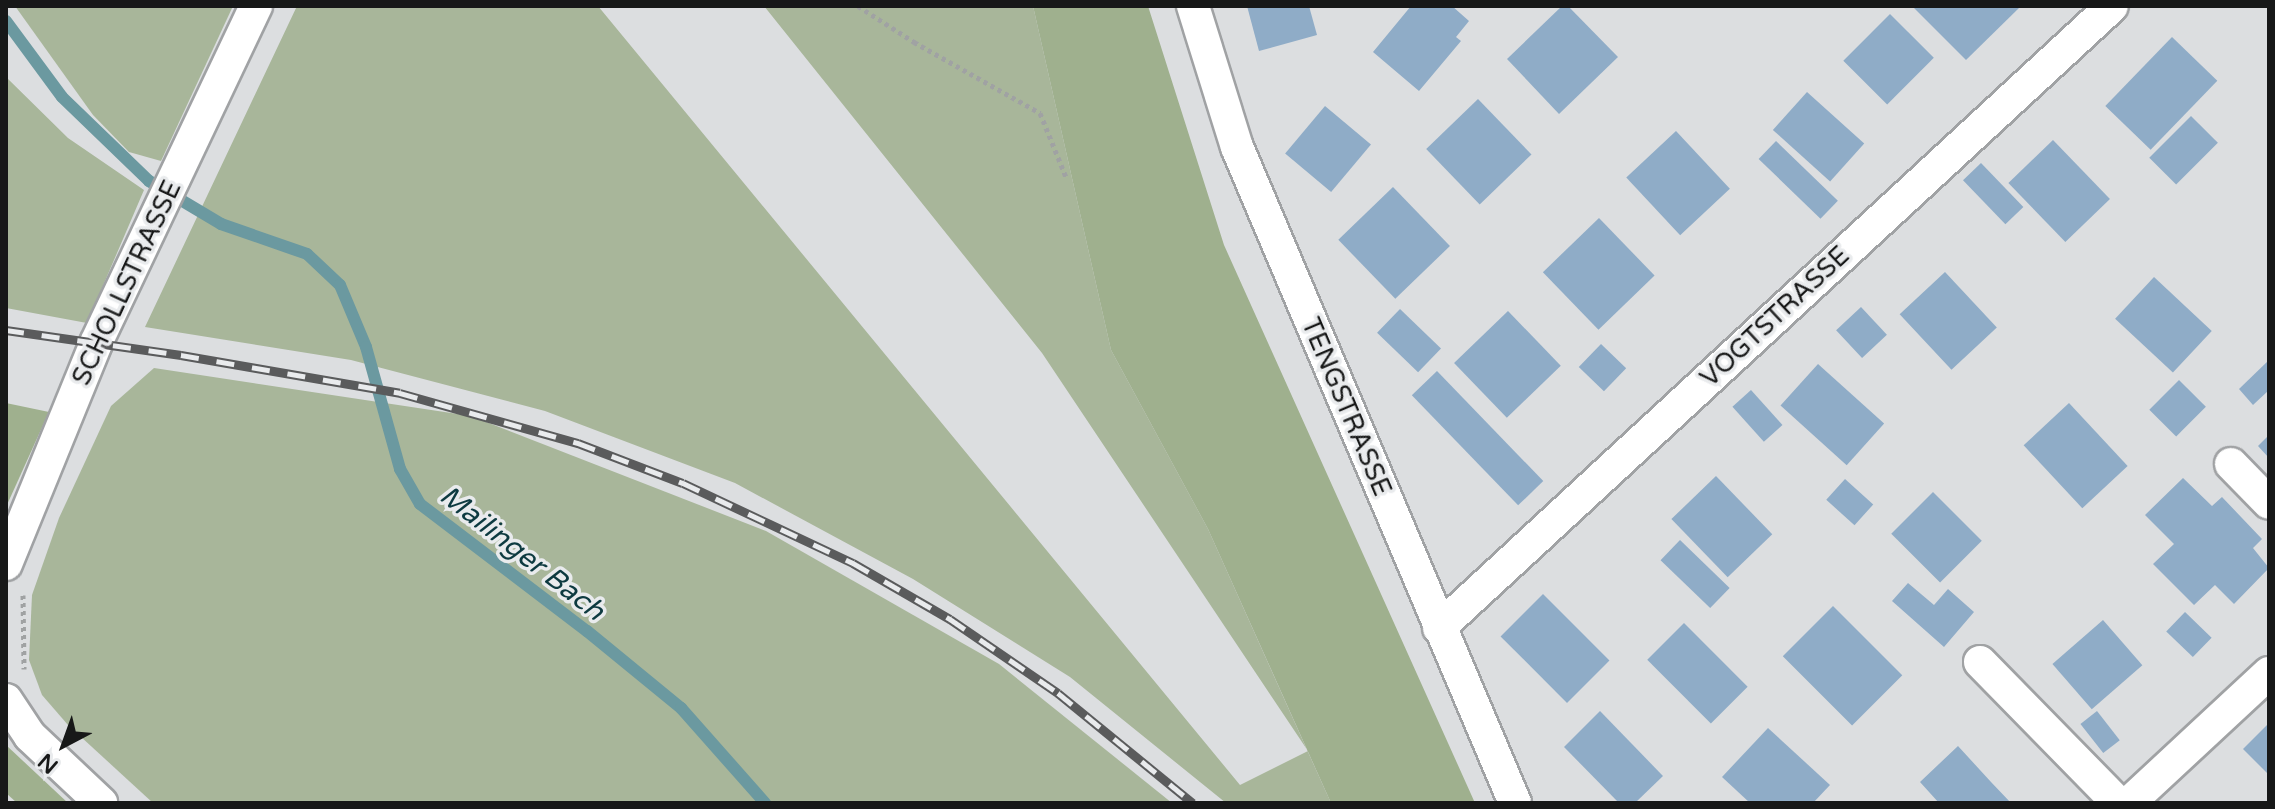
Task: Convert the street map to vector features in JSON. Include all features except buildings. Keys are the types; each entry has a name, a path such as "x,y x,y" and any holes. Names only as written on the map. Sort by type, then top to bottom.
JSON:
{"street":[{"name":"SCHOLLSTRASSE","path":"16,573 96,343 256,6"},
{"name":"TENGSTRASSE","path":"1193,6 1237,147 1515,803"},
{"name":"VOGTSTRASSE","path":"1439,628 2112,6"},
{"path":"2231,464 2269,503"},
{"path":"1980,662 2118,803"},
{"path":"2129,803 2269,673"},
{"path":"16,689 30,736 101,803"}],"path":[{"path":"858,6 914,42 1040,113 1066,177"},
{"path":"16,573 21,626 16,689"}],"green space":[{"path":"15,6 233,6 161,161 129,152 93,115"},
{"path":"297,6 598,6 1240,785 1308,751 1331,803 1226,803 1070,677 913,579 735,483 545,411 351,360 145,327"},
{"path":"764,6 1033,6 1111,350 1208,529 1307,749 1042,353"},
{"path":"1033,6 1148,6 1224,245 1475,803 1331,803 1208,529 1111,350"},
{"path":"6,77 68,138 144,190 87,323 6,308"},
{"path":"154,368 471,416 766,531 999,664 1172,803 153,803 68,725 42,695 29,660 32,595 59,518 111,406"},
{"path":"6,403 49,412 6,507"},
{"path":"6,745 68,803 17,803 6,793"}],"waterway":[{"name":"Mailinger Bach","path":"6,21 62,97 149,181 221,224 307,254 340,285 366,347 400,469 420,504 587,631 681,708 765,803"}],"railway":[{"path":"6,330 181,355 400,393 578,443 683,483 853,563 950,619 1058,693 1193,803"}]}
